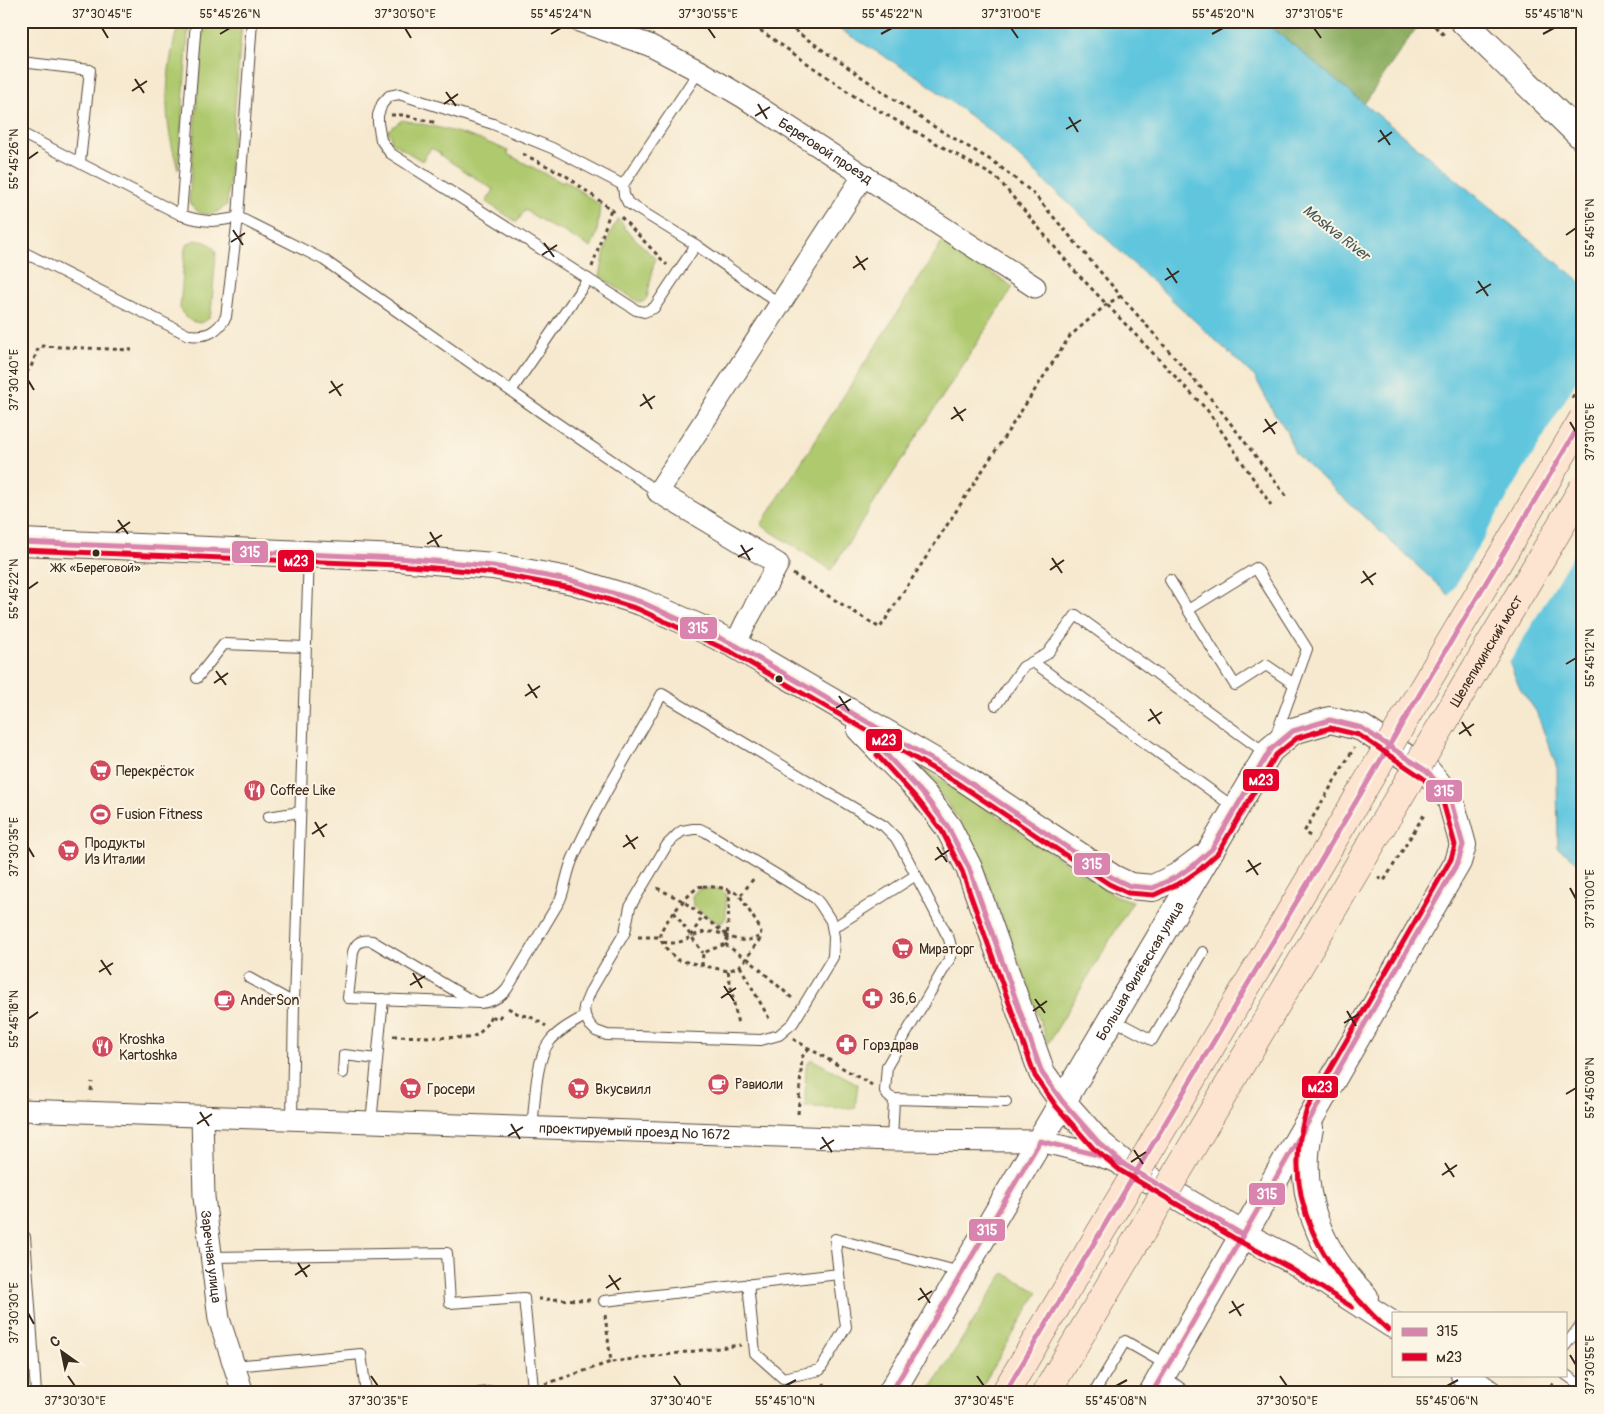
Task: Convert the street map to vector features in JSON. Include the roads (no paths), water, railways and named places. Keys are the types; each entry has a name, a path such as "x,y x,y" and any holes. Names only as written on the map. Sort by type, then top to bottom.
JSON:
{"main road":[{"path":"1006,1393 1112,1213 1135,1160 1359,796 1583,419"},
{"name":"Шелепихинский мост","path":"1046,1393 1583,488"}],"street":[{"name":"Береговой проезд","path":"579,21 649,45 743,97 1035,287"},
{"path":"1463,21 1583,138"},
{"path":"735,645 778,564 658,492 864,175"},
{"path":"21,542 398,558 493,566 573,581 641,602 735,645 960,776 1113,878 1130,886 1153,888 1178,876 1212,849"},
{"path":"835,704 924,796 948,828 969,868 1042,1073 1062,1102 1099,1143 1135,1160 1243,1235 1294,1261 1392,1325"},
{"name":"Большая Филёвская улица","path":"891,1393 1269,752 1294,730 1330,720 1362,728 1428,772 1450,798 1463,845 1458,862 1161,1378"},
{"name":"проектируемый проезд № 1672","path":"21,1110 892,1140 1040,1142 1094,1154 1135,1160"},
{"path":"1313,1113 1307,1139 1305,1168 1314,1220 1330,1253 1349,1281 1392,1325"},
{"name":"Заречная улица","path":"202,1116 204,1197 219,1319 243,1393"},
{"path":"1465,1376 1489,1393"}],"lane":[{"path":"181,215 196,21"},
{"path":"21,251 188,335 198,336 220,328 226,317 238,217 252,21"},
{"path":"21,62 90,70 80,162"},
{"path":"698,71 623,185 624,195 628,203 696,244 780,304"},
{"path":"623,185 552,148 492,124 399,94 389,96 382,104 378,115 381,140 390,153 636,310 644,312 654,308 696,244"},
{"path":"21,133 181,215 198,221 220,222 238,217 324,260 658,492"},
{"path":"511,391 588,279"},
{"path":"292,1120 294,1003 309,554"},
{"path":"996,705 1024,667 1047,654 1076,615 1269,752 1307,649 1256,568 1188,610"},
{"path":"1170,580 1235,685 1266,665 1294,684"},
{"path":"197,678 224,644 306,647"},
{"path":"1033,662 1236,809"},
{"path":"474,1002 372,941 362,940 358,942 353,952 348,998 484,1003 493,1001 501,996 560,900 566,886 570,865 591,820 662,694 884,826 900,845 949,939 952,951 949,960 888,1062 886,1069 887,1093 894,1099 1006,1102"},
{"path":"268,817 300,812"},
{"path":"700,829 706,832 815,898 827,913 833,928 834,945 832,957 793,1023 778,1035 761,1040 607,1035 596,1031 585,1016 584,1007 591,990 627,926 630,906 672,839 682,831 700,829"},
{"path":"833,928 916,875"},
{"path":"1111,1019 1152,1040 1203,952"},
{"path":"249,978 294,1003"},
{"path":"371,1123 383,999"},
{"path":"532,1128 541,1057 550,1040 585,1016"},
{"path":"343,1073 344,1055 377,1059"},
{"path":"892,1140 894,1099"},
{"path":"25,1236 36,1393"},
{"path":"748,1284 755,1353 783,1378 820,1370 846,1327 835,1239 949,1269"},
{"path":"211,1257 446,1253 450,1303 524,1298 533,1388 479,1393"},
{"path":"604,1301 839,1274"},
{"path":"1566,1345 1583,1322"},
{"path":"21,1336 32,1335"},
{"path":"1094,1393 1125,1341 1161,1378 1187,1393"},
{"path":"234,1366 361,1354 366,1393"},
{"path":"1566,1375 1583,1387"}],"water":[{"name":"Moskva River","path":"826,21 1264,21 1583,284 1583,866 1558,848 1557,767 1536,711 1520,689 1502,644 1295,453 1286,430 1273,411 1255,377 994,134 920,78"}],"place":[{"name":"ЖК «Береговой»","path":"96,553"},
{"name":"Перекрёсток","path":"100,771"},
{"name":"Coffee Like","path":"254,790"},
{"name":"Fusion Fitness","path":"100,814"},
{"name":"Продукты Из Италии","path":"69,851"},
{"name":"Мираторг","path":"903,949"},
{"name":"36,6","path":"873,998"},
{"name":"AnderSon","path":"224,1000"},
{"name":"Горздрав","path":"847,1045"},
{"name":"Kroshka Kartoshka","path":"103,1047"},
{"name":"Равиоли","path":"719,1084"},
{"name":"Гросери","path":"411,1089"},
{"name":"Вкусвилл","path":"579,1089"}]}
